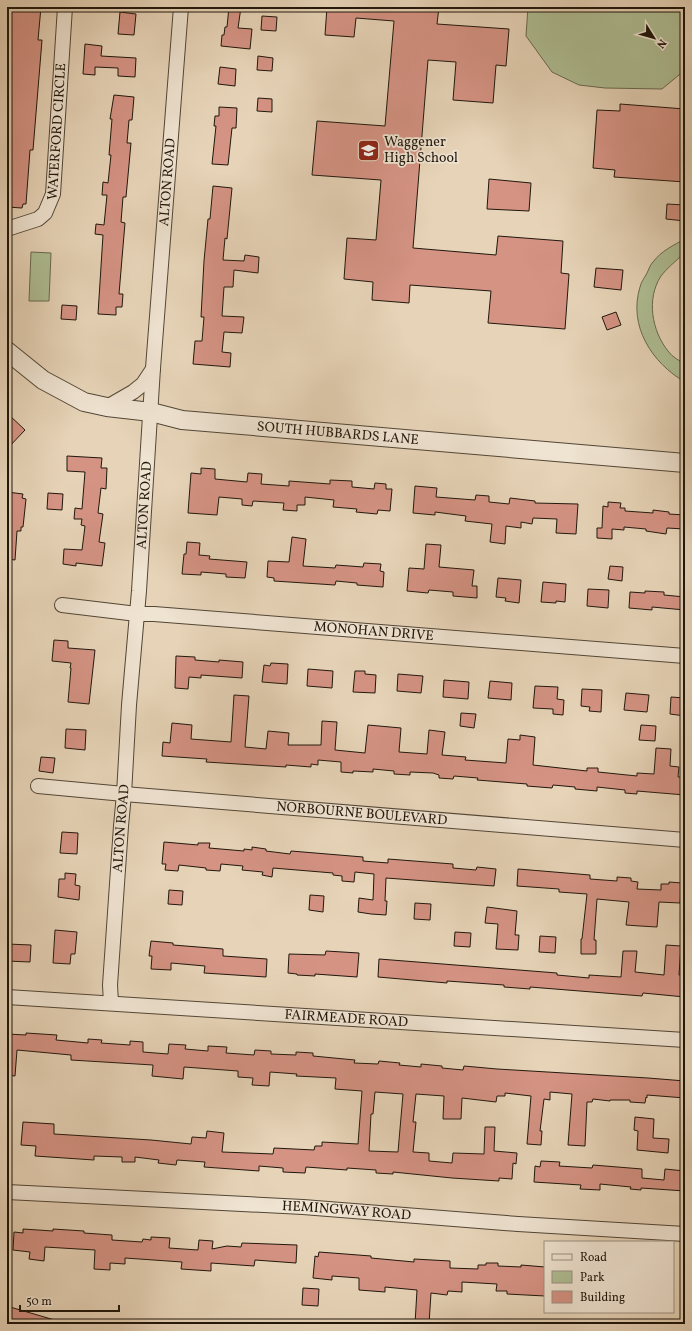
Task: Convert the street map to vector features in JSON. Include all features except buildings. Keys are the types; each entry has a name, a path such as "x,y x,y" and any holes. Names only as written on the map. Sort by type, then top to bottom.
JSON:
{"street":[{"name":"WATERFORD CIRCLE","path":"7,229 38,219 45,213 53,194 65,7"},
{"name":"ALTON ROAD","path":"111,1003 110,986 153,368 182,7"},
{"name":"SOUTH HUBBARDS LANE","path":"7,351 43,380 84,402 107,407 151,412 182,420 685,463"},
{"path":"107,407 133,392 143,384 153,368"},
{"name":"MONOHAN DRIVE","path":"62,605 137,614 154,614 685,656"},
{"name":"NORBOURNE BOULEVARD","path":"38,786 685,840"},
{"name":"FAIRMEADE ROAD","path":"7,997 685,1040"},
{"name":"HEMINGWAY ROAD","path":"7,1192 295,1207 518,1224 685,1234"}],"green space":[{"path":"528,7 685,7 685,70 662,89 605,88 579,85 552,72 526,36"},
{"path":"685,239 685,254 681,256 661,276 656,285 652,305 655,325 662,343 676,359 685,364 685,382 662,365 653,354 640,329 637,316 637,302 641,285 652,263 664,251"},
{"path":"31,252 51,253 49,301 29,301"}],"place":[{"name":"Waggener High School","path":"368,150"}]}
